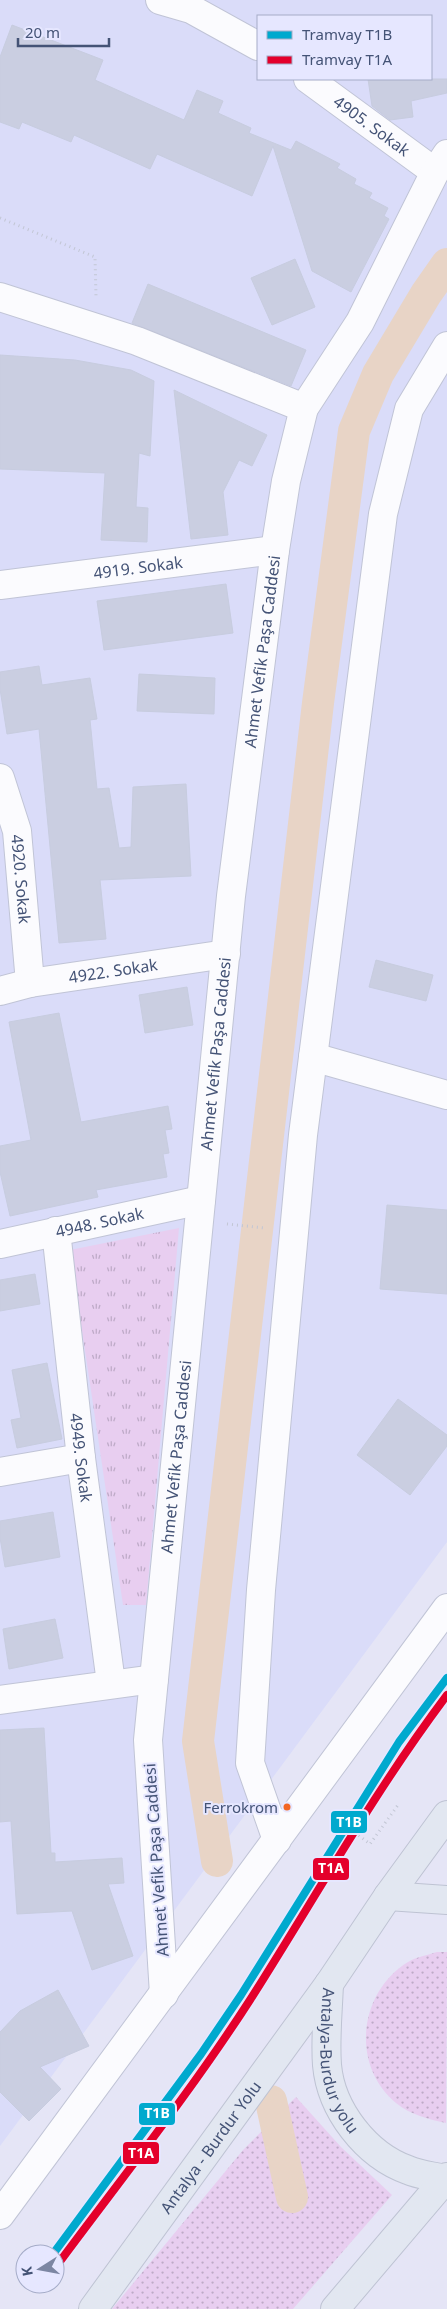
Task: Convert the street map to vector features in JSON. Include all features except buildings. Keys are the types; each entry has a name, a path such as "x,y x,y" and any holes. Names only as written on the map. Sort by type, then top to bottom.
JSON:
{"highway":[{"path":"388,1896 447,1815"},
{"path":"388,1896 447,1900"},
{"name":"Antalya-Burdur yolu","path":"388,1896 329,1984 327,2066 333,2093 345,2118 362,2139 383,2157 407,2170 446,2178"},
{"name":"Antalya - Burdur Yolu","path":"93,2309 329,1984"},
{"path":"335,2309 446,2178"}],"street":[{"path":"160,0 191,9 257,45"},
{"name":"4905. Sokak","path":"310,80 441,163"},
{"name":"Ahmet Vefik Paşa Caddesi","path":"164,1994 148,1740 226,954 275,550 286,481 304,408 360,322 441,163"},
{"path":"0,297 137,341 304,408"},
{"path":"277,1840 250,1763 261,1590 302,1145 383,514 409,409 447,346"},
{"name":"4919. Sokak","path":"0,585 275,550"},
{"name":"4920. Sokak","path":"0,778 17,831 30,982"},
{"name":"4922. Sokak","path":"0,991 30,982 226,954"},
{"path":"313,1057 447,1095"},
{"name":"4948. Sokak","path":"0,1244 201,1200"},
{"name":"4949. Sokak","path":"56,1231 81,1458 111,1683"},
{"path":"0,1472 81,1458"},
{"path":"0,2215 447,1608"},
{"path":"0,1700 111,1683 154,1679"}],"path":[{"path":"0,218 95,257 98,328"},
{"path":"246,1226 270,1229"},
{"path":"308,1797 370,1844 398,1805"}],"shaded area":[{"path":"0,0 447,0 447,1542 0,2146"}],"green space":[{"path":"179,1228 146,1605 123,1605 70,1250"},
{"path":"437,1952 447,1952 446,2123 414,2114 396,2103 381,2087 372,2069 367,2050 366,2030 371,2010 379,1991 392,1975 408,1962"},
{"path":"296,2097 341,2147 392,2195 293,2309 112,2309 243,2150"}],"waterway":[{"path":"217,1861 198,1741 318,703 354,431 378,374 426,294 447,264"},
{"path":"271,2101 292,2197"}],"tram line":[{"name":"T1B","path":"60,2244 201,2054 241,1995 399,1742 447,1678"},
{"name":"T1A","path":"65,2255 158,2132 228,2033 370,1807 447,1695"}],"place":[{"name":"Ferrokrom","path":"287,1807"}]}
